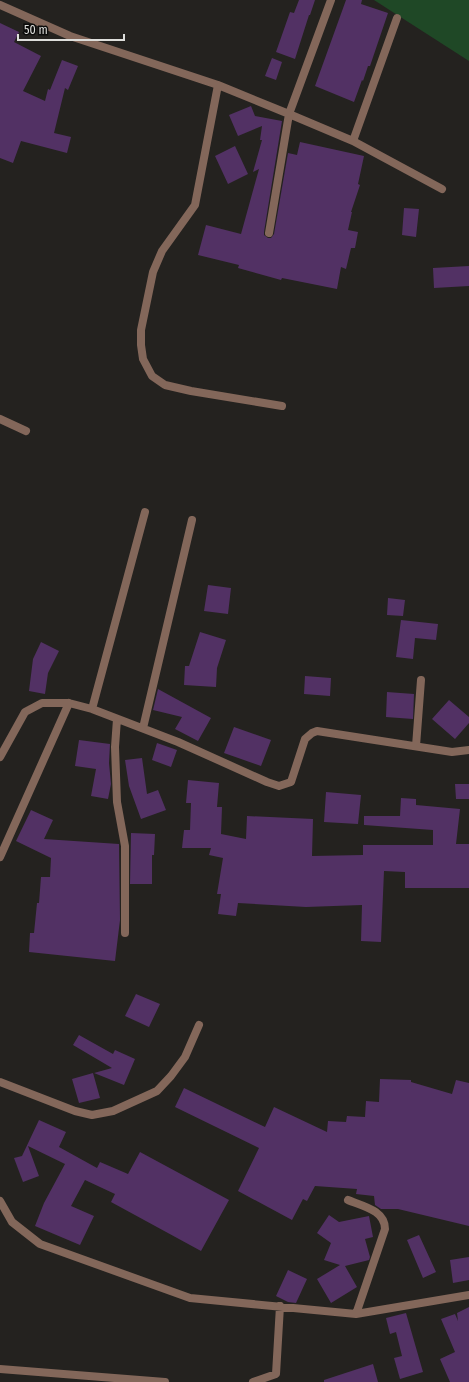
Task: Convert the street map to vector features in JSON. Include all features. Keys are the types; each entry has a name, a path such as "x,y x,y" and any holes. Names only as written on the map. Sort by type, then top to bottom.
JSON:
{"street":[{"path":"269,233 289,114 331,0"},
{"path":"0,5 70,36 218,85 289,114 353,141 442,189"},
{"path":"353,141 397,18"},
{"path":"218,85 194,205 162,251 153,272 141,330 143,359 152,376 164,385 282,406"},
{"path":"0,419 26,431"},
{"path":"92,709 145,512"},
{"path":"142,728 192,520"},
{"path":"416,746 421,680"},
{"path":"0,757 2,747 25,712 42,703 69,703 92,709 178,742 279,786 291,782 305,739 317,731 452,752 469,750"},
{"path":"0,857 69,703"},
{"path":"117,719 115,747 117,802 125,846 125,933"},
{"path":"0,1082 75,1111 92,1114 113,1111 157,1091 171,1076 185,1057 199,1025"},
{"path":"348,1200 376,1211 385,1223 385,1229 356,1314"},
{"path":"0,1201 12,1222 40,1244 190,1298 356,1314 469,1295"},
{"path":"253,1382 276,1374 280,1306"},
{"path":"0,1369 76,1378 165,1382"}],"green space":[{"path":"374,0 469,0 469,61"}],"building":[{"path":"299,0 315,0 295,59 276,52 290,12 294,13"},
{"path":"346,0 362,0 361,4 388,13 370,66 368,66 354,102 315,86"},
{"path":"0,23 19,32 14,42 41,56 23,91 45,101 48,89 50,90 62,60 78,66 68,90 65,88 54,133 71,137 67,153 21,141 13,163 0,158"},
{"path":"272,58 282,62 276,80 265,76"},
{"path":"251,106 255,116 282,121 264,232 264,235 268,238 271,238 274,234 288,153 297,155 300,142 364,156 358,184 360,185 351,212 348,230 358,232 355,248 351,248 346,269 341,267 337,289 282,278 281,280 238,268 239,265 198,255 206,225 241,234 259,169 253,172 262,140 260,140 262,126 238,136 229,115"},
{"path":"235,146 248,174 228,184 215,156"},
{"path":"404,208 419,209 416,237 402,235"},
{"path":"469,266 469,286 434,288 433,268"},
{"path":"208,585 231,588 228,614 204,611"},
{"path":"388,598 405,600 403,616 387,615"},
{"path":"401,620 438,624 436,640 415,638 413,659 396,657"},
{"path":"200,632 226,640 217,668 216,687 184,685 185,666 189,666"},
{"path":"41,642 59,651 48,673 45,694 29,691 33,659"},
{"path":"305,676 331,678 330,696 304,694"},
{"path":"158,689 211,718 198,741 175,729 182,717 153,710"},
{"path":"387,692 414,694 413,719 386,717"},
{"path":"449,700 469,717 469,723 455,739 432,719"},
{"path":"234,727 271,740 261,766 224,753"},
{"path":"79,740 110,744 109,763 111,784 108,799 91,796 96,769 75,766"},
{"path":"157,743 177,750 171,767 152,760"},
{"path":"142,758 147,794 158,790 166,810 141,819 129,786 125,760"},
{"path":"188,780 219,783 217,807 222,807 221,834 246,839 247,816 313,819 312,856 363,855 363,845 433,845 433,830 364,825 364,816 400,816 401,798 416,799 416,805 460,809 456,844 469,844 469,888 405,888 405,872 384,871 381,942 361,941 362,905 306,907 238,903 236,916 218,914 221,894 217,894 223,858 209,855 211,848 182,848 184,830 190,830 191,803 186,803"},
{"path":"455,784 469,784 469,799 456,799"},
{"path":"326,792 361,795 358,824 324,822"},
{"path":"31,810 53,820 44,839 119,844 120,920 115,961 29,952 30,933 34,933 37,903 39,903 41,877 50,877 51,858 16,841"},
{"path":"131,833 155,834 154,855 152,855 152,884 130,884"},
{"path":"136,994 160,1004 149,1027 125,1016"},
{"path":"79,1035 113,1054 115,1050 135,1059 124,1085 94,1073 112,1068 73,1045"},
{"path":"93,1073 100,1098 79,1103 72,1079"},
{"path":"380,1079 411,1080 411,1082 452,1094 456,1080 469,1083 469,1226 398,1209 381,1209 375,1205 374,1196 356,1194 357,1189 315,1186 307,1201 303,1199 292,1220 238,1191 259,1148 175,1107 184,1088 265,1127 274,1107 327,1132 328,1121 346,1122 347,1116 365,1117 366,1101 379,1102"},
{"path":"39,1120 66,1132 59,1147 97,1168 100,1162 128,1174 140,1152 229,1200 201,1251 111,1202 115,1194 85,1180 71,1206 94,1216 80,1245 35,1226 44,1203 65,1164 28,1146 39,1176 23,1182 14,1158 22,1156"},
{"path":"329,1215 339,1222 369,1216 373,1237 365,1239 370,1257 369,1260 345,1266 357,1287 331,1303 317,1279 340,1265 324,1260 331,1243 317,1233"},
{"path":"419,1235 436,1272 423,1278 407,1240"},
{"path":"469,1257 469,1280 453,1283 450,1260"},
{"path":"288,1270 307,1279 296,1303 288,1302 276,1296"},
{"path":"469,1307 469,1382 450,1382 440,1359 455,1352 441,1319 455,1314 458,1321 457,1313"},
{"path":"406,1313 423,1372 400,1379 394,1358 402,1356 396,1332 390,1334 386,1318"},
{"path":"373,1364 378,1382 324,1382 324,1380"}]}
